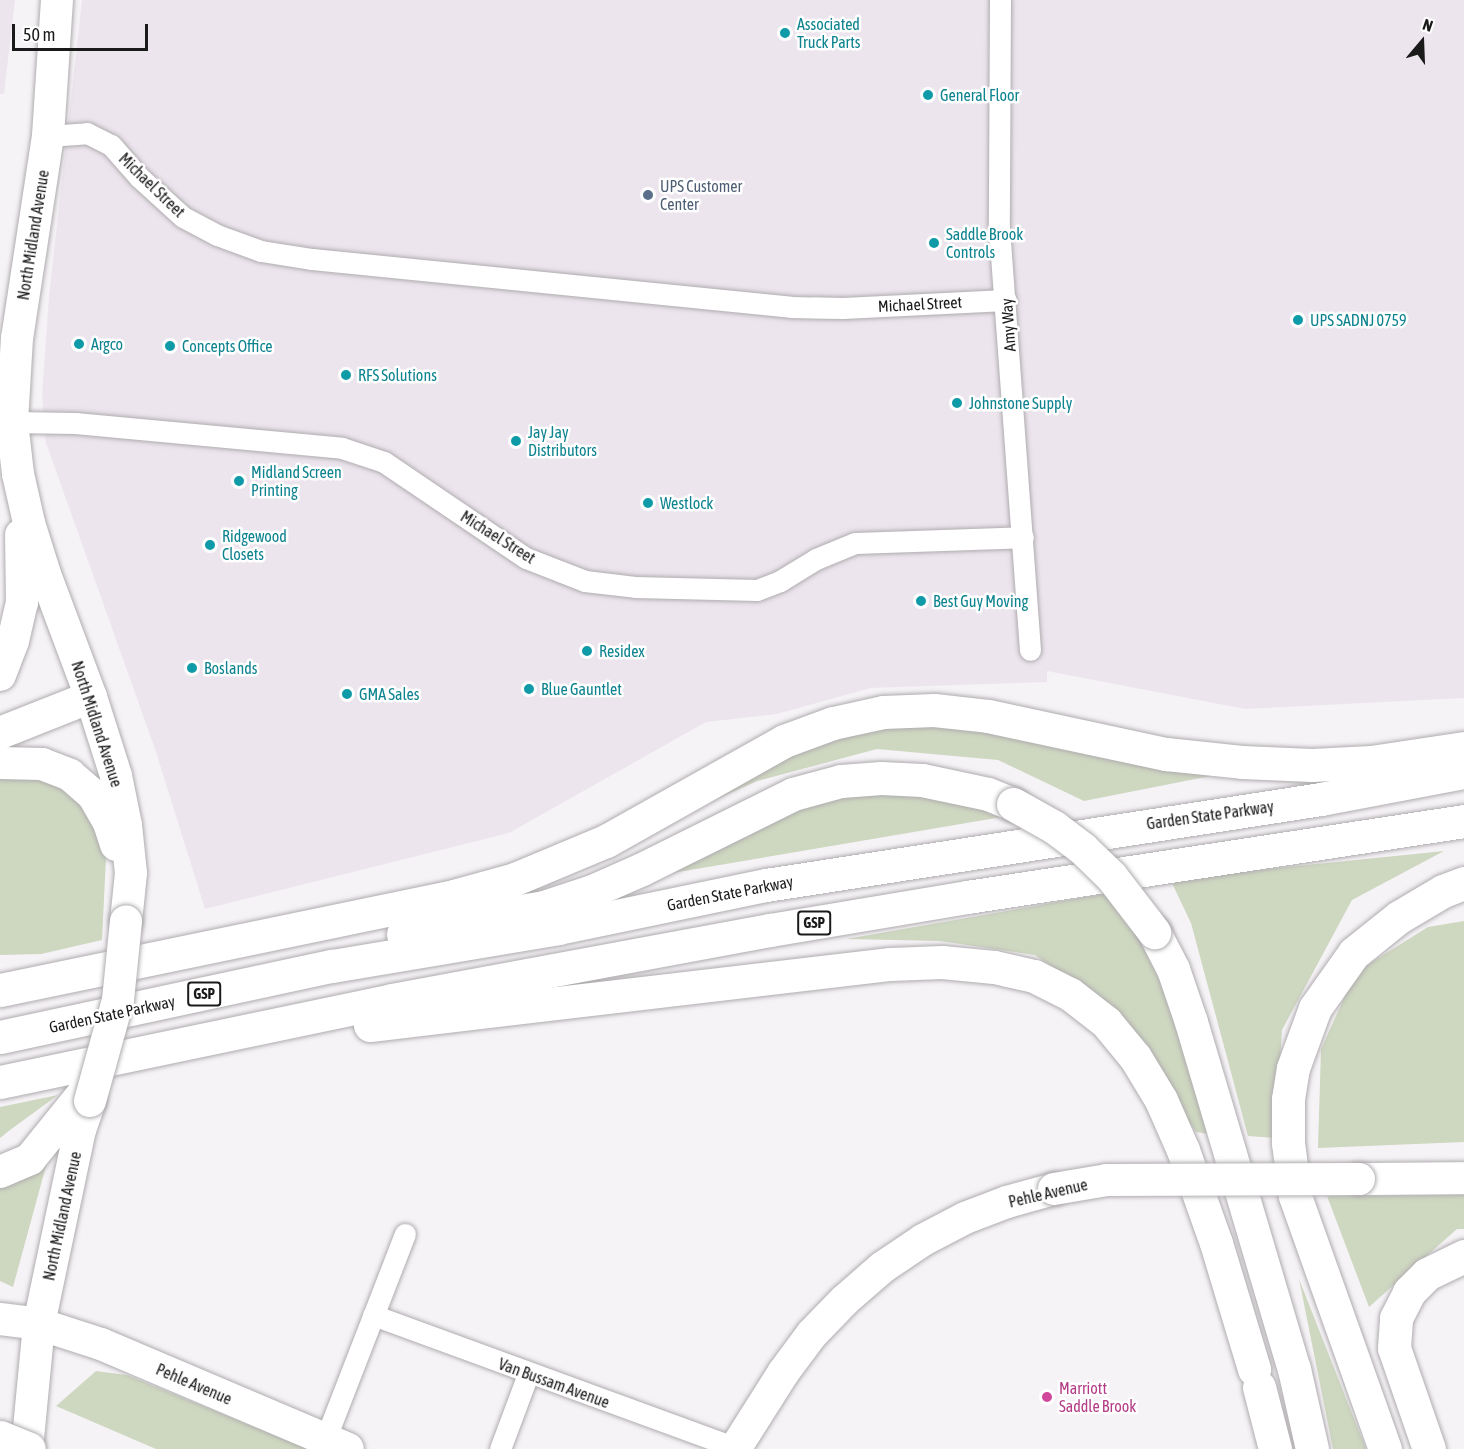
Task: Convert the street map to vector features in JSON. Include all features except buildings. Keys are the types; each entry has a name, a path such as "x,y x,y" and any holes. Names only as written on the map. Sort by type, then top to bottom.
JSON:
{"highway":[{"path":"6,986 454,896 515,879 606,841 784,741 833,723 883,712 934,710 988,716 1166,754 1242,762 1312,765 1359,762 1464,748"},
{"name":"Garden State Parkway","path":"0,1037 332,966 558,928 766,885 1321,799 1464,772"},
{"path":"332,966 415,929 544,907 592,891 642,869 793,794 841,781 881,777 922,780 988,794 1013,804 1054,827 1083,849 1112,876 1154,932 1173,969 1191,1022 1294,1369 1312,1449"},
{"name":"GSP","path":"0,1082 392,1000 770,930 968,897 1464,821"},
{"path":"1385,1449 1351,1348 1295,1196 1288,1143 1288,1099 1293,1068 1315,1008 1354,954 1400,917 1443,891 1464,883"},
{"path":"1354,954 1397,927 1436,909 1464,903"},
{"path":"168,1047 890,964 942,962 994,967 1034,976 1070,994 1106,1023 1135,1057 1161,1100 1183,1150 1216,1243 1257,1378 1275,1449"},
{"path":"1429,1449 1394,1348 1396,1318 1409,1292 1427,1274 1464,1256"},
{"path":"1351,1348 1383,1394 1404,1449"},
{"path":"0,1437 28,1449"}],"street":[{"name":"North Midland Avenue","path":"28,1449 39,1324 69,1127 99,1074 118,1000 131,873 126,825 116,776 91,697 45,574 29,523 18,474 12,422 17,338 48,136 57,0"},
{"name":"Amy Way","path":"1000,0 999,228 1030,650"},
{"name":"Michael Street","path":"48,136 87,133 111,145 139,177 183,217 217,235 261,251 346,262 791,307 843,308 1006,300"},
{"name":"Michael Street","path":"12,422 75,423 342,448 384,462 526,558 585,581 635,587 757,590 780,581 816,559 855,543 1023,537"},
{"path":"0,675 13,641 22,603 23,565 18,474"},
{"path":"0,733 91,697"},
{"path":"0,763 42,764 70,775 93,795 109,823 121,860 126,921"},
{"path":"0,1172 30,1159 69,1127"},
{"name":"Pehle Avenue","path":"736,1448 783,1373 812,1334 845,1300 883,1268 923,1240 965,1218 1007,1202 1054,1189 1107,1180 1464,1178"},
{"path":"337,1444 373,1315 405,1234"},
{"name":"Van Bussam Avenue","path":"373,1315 528,1374 736,1448"},
{"name":"Pehle Avenue","path":"0,1319 39,1324 101,1344 337,1444"},
{"path":"500,1449 528,1374"}],"shaded area":[{"path":"0,0 15,0 4,94 0,94"},
{"path":"82,0 1464,0 1464,698 1245,709 1047,671 1047,682 871,688 777,714 706,722 509,833 205,909 155,749 46,443 42,395 49,296"}],"green space":[{"path":"935,719 1246,769 1084,801 998,760 877,749 757,781 634,837 808,739"},
{"path":"911,770 1049,809 649,877 810,797"},
{"path":"0,772 52,775 93,805 106,858 102,940 41,954 0,955"},
{"path":"1444,851 1352,900 1282,1030 1275,1138 1248,1136 1191,923 1170,879"},
{"path":"1115,892 1193,1046 1216,1135 1196,1132 1106,1004 1035,955 940,941 846,939"},
{"path":"1464,921 1464,1142 1318,1148 1321,1049 1356,972 1428,927"},
{"path":"58,1095 10,1130 0,1138 0,1107"},
{"path":"46,1166 13,1287 0,1281 0,1186"},
{"path":"1464,1195 1464,1229 1457,1229 1369,1307 1327,1196"},
{"path":"1299,1279 1366,1449 1333,1449"},
{"path":"96,1371 127,1375 308,1449 156,1449 56,1406"}],"place":[{"name":"Associated Truck Parts","path":"785,33"},
{"name":"General Floor","path":"928,95"},
{"name":"UPS Customer Center","path":"648,195"},
{"name":"Saddle Brook Controls","path":"934,243"},
{"name":"UPS SADNJ 0759","path":"1298,320"},
{"name":"Argco","path":"79,344"},
{"name":"Concepts Office","path":"170,346"},
{"name":"RFS Solutions","path":"346,375"},
{"name":"Johnstone Supply","path":"957,403"},
{"name":"Jay Jay Distributors","path":"516,441"},
{"name":"Midland Screen Printing","path":"239,481"},
{"name":"Westlock","path":"648,503"},
{"name":"Ridgewood Closets","path":"210,545"},
{"name":"Best Guy Moving","path":"921,601"},
{"name":"Residex","path":"587,651"},
{"name":"Boslands","path":"192,668"},
{"name":"Blue Gauntlet","path":"529,689"},
{"name":"GMA Sales","path":"347,694"},
{"name":"Marriott Saddle Brook","path":"1047,1397"}]}
